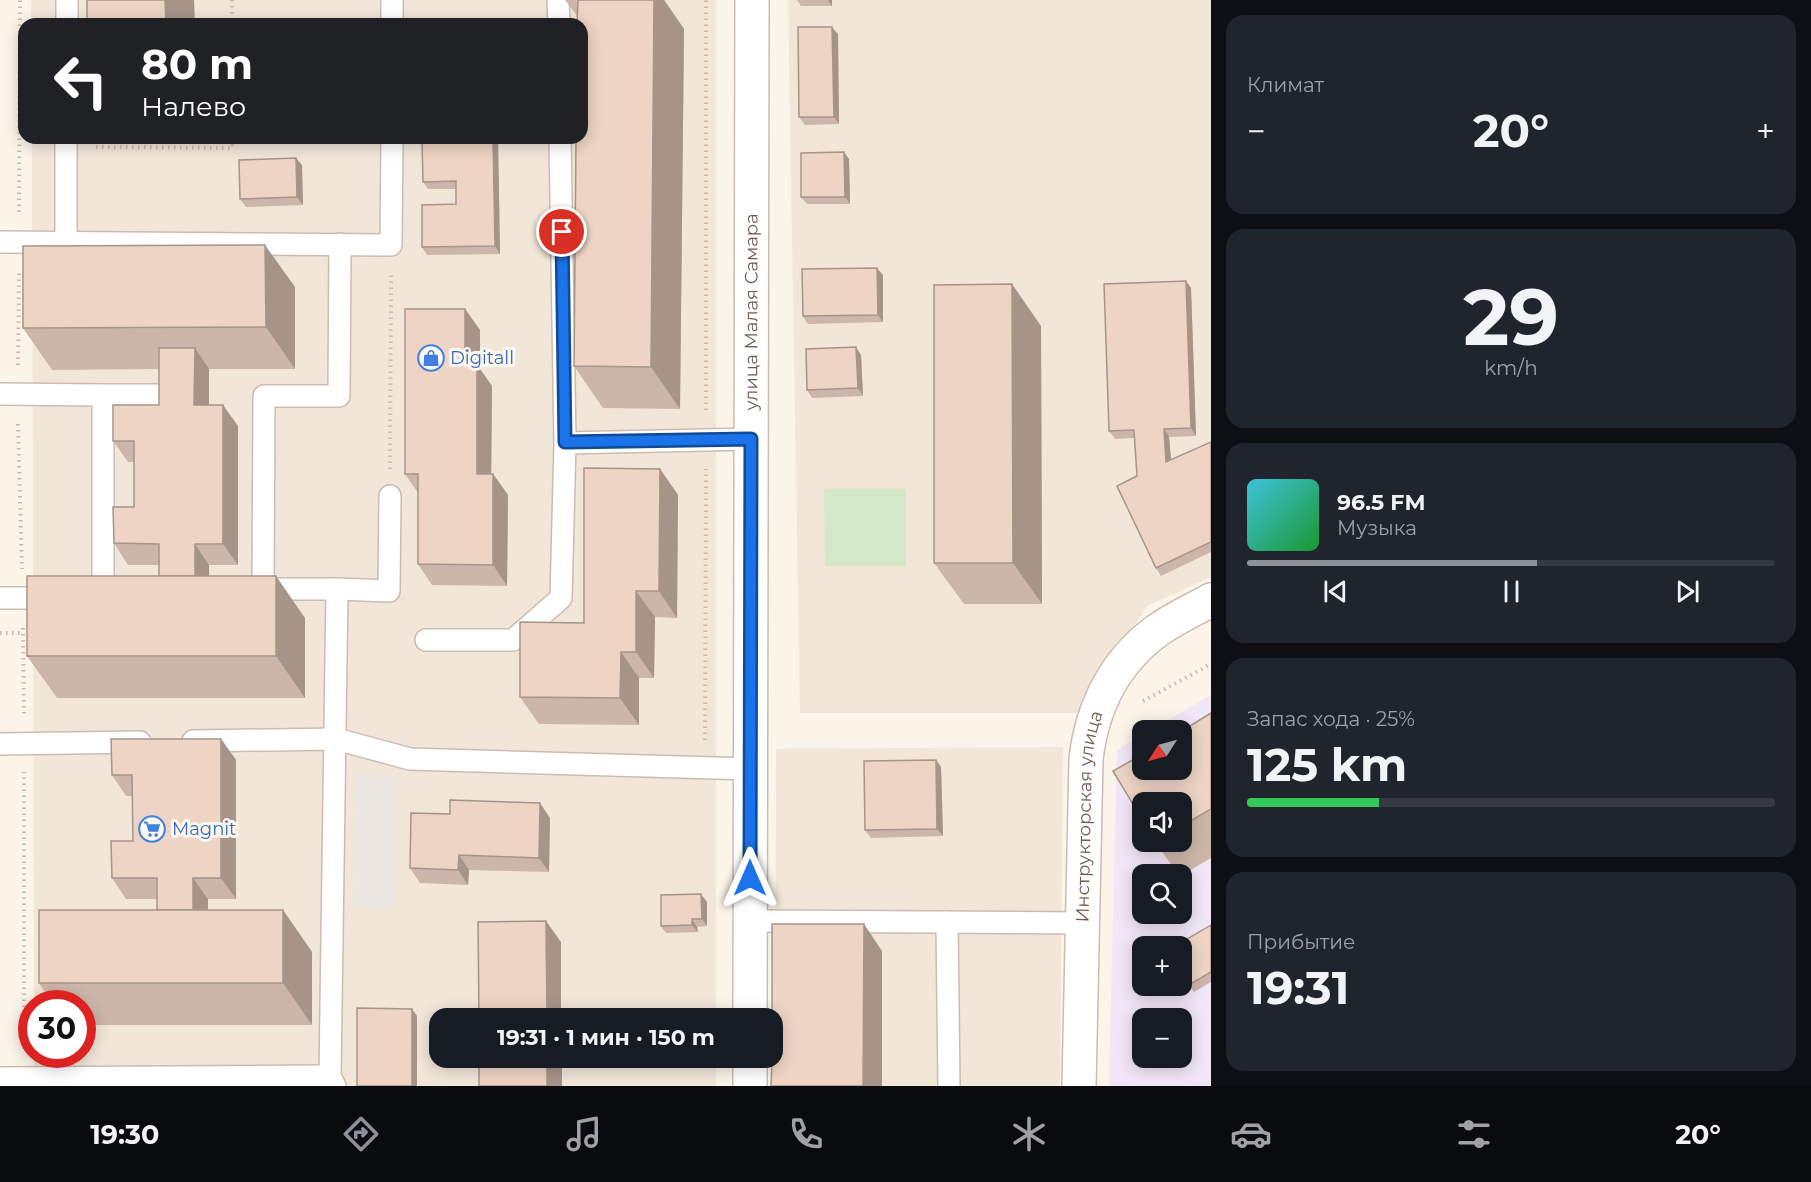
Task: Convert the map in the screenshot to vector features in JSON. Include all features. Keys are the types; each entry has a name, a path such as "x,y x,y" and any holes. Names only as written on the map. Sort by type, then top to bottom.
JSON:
{"street":[{"name":"улица Малая Самара","path":"750,1008 752,0"},
{"name":"Инструкторская улица","path":"1079,1086 1088,742 1097,709 1113,678 1140,646 1159,629 1211,600"},
{"path":"750,1068 750,1086"}],"lane":[{"path":"67,0 67,18"},
{"path":"392,0 392,18"},
{"path":"558,0 559,18"},
{"path":"66,144 66,243"},
{"path":"9,242 391,244 392,144"},
{"path":"426,640 513,640 561,598 565,442 560,144"},
{"path":"340,244 339,396 264,396 263,589 389,591 390,496"},
{"path":"9,394 156,395"},
{"path":"103,395 103,598"},
{"path":"565,442 751,439"},
{"path":"0,1078 332,1081 337,590"},
{"path":"0,598 125,598"},
{"path":"0,744 336,739 410,759 750,770"},
{"path":"750,921 1082,923"},
{"path":"947,922 949,1086"}],"path":[{"path":"19,18 20,0"},
{"path":"232,0 232,18"},
{"path":"705,768 706,0"},
{"path":"18,44 9,242 9,394 23,633 25,743 23,1078"},
{"path":"121,144 232,148 232,144"},
{"path":"390,496 391,244"},
{"path":"0,633 23,633"}],"shaded area":[{"path":"31,0 716,0 716,1008 429,1008 429,1068 716,1068 716,1086 34,1086 34,1068 96,1068 96,990 34,990 32,144 588,144 588,18 31,18","holes":["355,775 394,908 353,906"]},
{"path":"788,0 1211,0 1211,577 1147,606 1080,713 800,713"},
{"path":"1211,695 1211,1086 1109,1086 1117,750 1132,741 1132,780 1192,780 1192,720 1168,720"},
{"path":"1063,747 1060,1086 775,1086 775,1068 783,1068 783,1008 775,1008 776,749"},
{"path":"355,775 397,776 395,908 353,907"}],"green space":[{"path":"824,489 906,489 906,566 825,566"}],"building":[{"path":"87,0 165,0 166,18 87,18"},
{"path":"578,0 654,0 651,367 574,366 576,144 588,144 588,18 577,18"},
{"path":"798,27 832,27 834,117 799,117"},
{"path":"422,144 493,144 495,246 422,247 422,205 456,204 456,181 423,182"},
{"path":"844,152 845,197 801,197 801,153"},
{"path":"296,158 297,197 240,199 239,160"},
{"path":"265,245 266,327 23,328 23,246"},
{"path":"877,268 878,315 803,316 802,269"},
{"path":"1186,281 1191,428 1164,429 1166,462 1211,442 1211,542 1156,568 1117,486 1137,476 1134,430 1109,431 1104,284"},
{"path":"1012,284 1013,563 934,563 934,285"},
{"path":"405,309 465,309 465,365 477,365 477,474 493,474 493,565 418,564 418,474 405,474"},
{"path":"856,347 858,388 807,390 806,349"},
{"path":"159,348 195,348 194,405 223,405 223,544 195,544 195,576 159,576 159,544 114,543 113,507 134,507 134,441 113,441 113,405 159,405"},
{"path":"584,468 660,469 659,591 636,591 636,652 621,652 620,698 520,697 520,622 584,623"},
{"path":"27,576 276,576 276,656 27,656"},
{"path":"1211,713 1211,809 1192,820 1192,792 1132,792 1132,803 1113,771 1132,760 1132,780 1192,780 1192,725"},
{"path":"111,739 221,739 221,878 193,878 193,910 157,910 157,878 112,878 111,841 133,841 132,775 112,775"},
{"path":"936,760 937,829 865,830 864,761"},
{"path":"450,800 540,803 539,858 459,855 458,870 410,868 411,813 450,814"},
{"path":"701,894 702,919 692,919 692,925 661,926 661,895"},
{"path":"39,910 283,910 283,983 39,983"},
{"path":"546,921 547,1008 479,1008 478,922"},
{"path":"772,924 864,924 863,1086 771,1086 772,1068 783,1068 783,1008 772,1008"},
{"path":"1211,925 1211,972 1192,983 1192,936"},
{"path":"357,1008 412,1009 412,1086 357,1086"},
{"path":"479,1068 547,1068 547,1086 479,1086"}],"place":[{"name":"Digitall","path":"431,358"},
{"name":"Magnit","path":"152,829"}],"route":[{"path":"562,232 565,442 751,439 750,878"}]}
